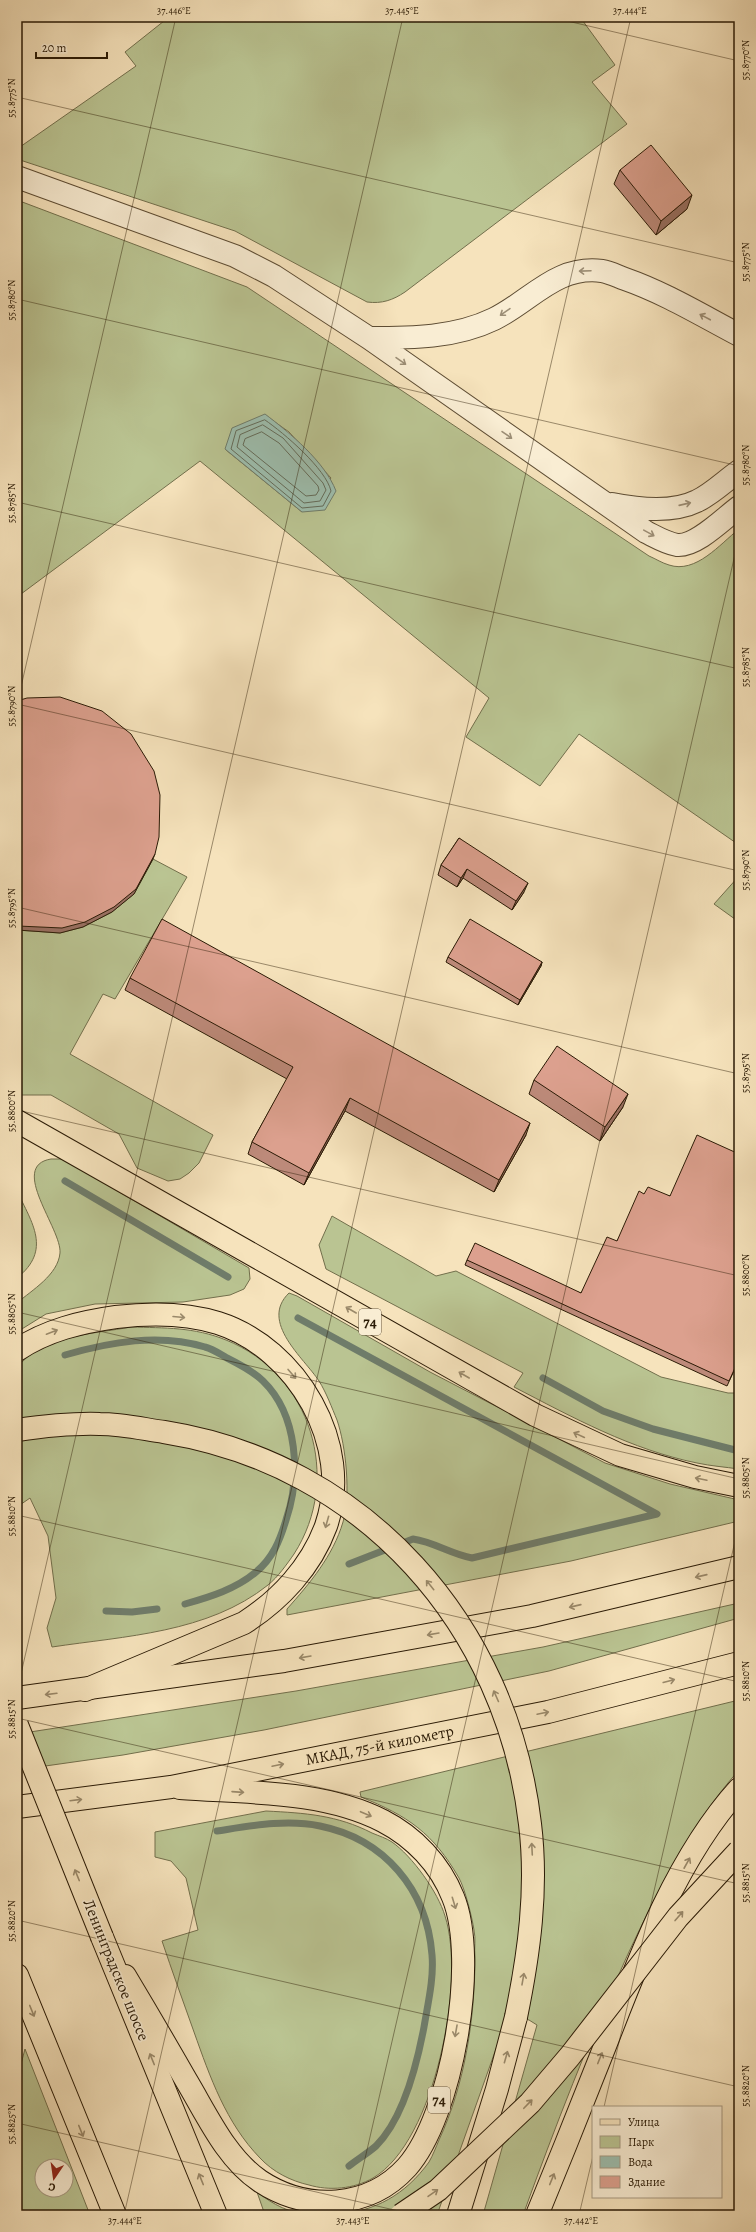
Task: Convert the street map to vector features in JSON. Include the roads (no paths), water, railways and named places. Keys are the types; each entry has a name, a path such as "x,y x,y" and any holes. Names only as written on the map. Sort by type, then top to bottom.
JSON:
{"main road":[{"name":"74","path":"17,1121 535,1415 620,1455 695,1477 739,1486"},
{"path":"17,1350 31,1340 53,1331 81,1323 111,1318 141,1314 165,1315 194,1318 218,1323 243,1334 265,1347 281,1361 298,1381 311,1401 323,1430 331,1463 332,1484 330,1508 326,1526 308,1561 278,1597 262,1612 244,1623 85,1690"},
{"path":"17,1430 56,1425 109,1425 184,1435 256,1457 295,1475 332,1496 364,1518 394,1544 451,1609 477,1654 499,1702 514,1747 524,1784 530,1825 532,1906 528,1949 516,2017 497,2089 458,2215"},
{"path":"17,1698 85,1690 284,1661 532,1616 739,1567"},
{"name":"МКАД, 75-й километр","path":"24,1807 171,1787 548,1712 739,1663"},
{"name":"Ленинградское шоссе","path":"17,1725 216,2215"},
{"name":"74","path":"102,1937 216,2131 239,2162 259,2180 296,2197 315,2202 334,2202 357,2199 376,2191 394,2179 408,2166 422,2145 430,2128 442,2092 451,2058 463,1986 464,1955 461,1925 453,1897 440,1872 423,1851 404,1834 383,1821 336,1803 308,1798 171,1787"},
{"path":"537,2215 629,1984 658,1919 692,1853 739,1789"},
{"path":"401,2215 438,2190 530,2103 570,2056 678,1917 739,1852"},
{"path":"17,1975 115,2215"}],"street":[{"path":"17,177 235,256 274,276 369,338 646,532 663,541 678,545 695,542 739,507"},
{"path":"369,338 414,338 458,332 494,319 544,285 570,272 602,271 650,288 739,335"},
{"path":"605,503 638,510 670,508 696,502 739,471"}],"water":[{"path":"265,414 306,449 324,469 331,480 336,491 325,510 302,512 225,449 232,428"}],"waterway":[{"path":"65,1181 228,1277"},
{"path":"298,1318 657,1514 472,1558 413,1539 349,1564"},
{"path":"65,1355 99,1346 152,1340 188,1343 205,1347 214,1350 259,1377 275,1395 283,1411 290,1428 293,1447 295,1466 294,1484 286,1520 275,1548 262,1567 240,1583 213,1595 185,1604"},
{"path":"543,1378 603,1411 653,1429 739,1451"},
{"path":"106,1611 132,1612 157,1609"},
{"path":"217,1831 268,1824 294,1823 320,1826 343,1833 364,1842 382,1855 398,1871 411,1889 421,1909 428,1931 432,1955 432,1973 424,2027 413,2074 402,2106 386,2134 376,2146 349,2166"}]}
